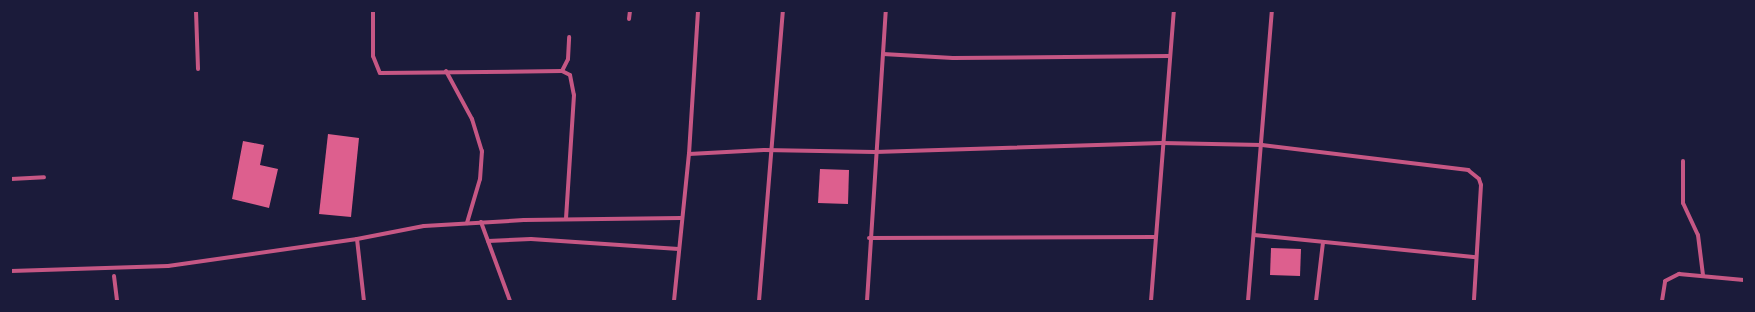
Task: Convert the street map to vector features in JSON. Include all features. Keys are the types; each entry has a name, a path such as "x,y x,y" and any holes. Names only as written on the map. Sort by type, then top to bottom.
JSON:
{"street":[{"path":"196,11 198,69"},
{"path":"373,11 373,56 380,73 446,71 562,71 570,75 574,95 566,219"},
{"path":"630,11 630,19"},
{"path":"674,301 681,218 689,154 698,11"},
{"path":"759,301 783,11"},
{"path":"867,301 869,238 886,11"},
{"path":"1151,301 1162,143 1174,11"},
{"path":"1248,301 1272,11"},
{"path":"562,71 568,59 569,37"},
{"path":"883,54 953,58 1169,56"},
{"path":"446,71 472,119 482,151 480,180 468,223"},
{"path":"689,154 771,151 875,152 1162,143 1262,145 1468,170 1479,178 1481,185 1474,301"},
{"path":"1683,161 1683,203 1698,235 1703,275"},
{"path":"11,179 44,177"},
{"path":"11,271 168,266 357,239 424,226 566,219 681,218"},
{"path":"481,222 510,301"},
{"path":"1254,235 1476,257"},
{"path":"869,238 1155,237"},
{"path":"357,239 364,301"},
{"path":"488,241 531,239 679,249"},
{"path":"1316,301 1323,242"},
{"path":"1662,301 1665,281 1671,276 1703,275 1744,280"},
{"path":"114,276 117,301"}],"building":[{"path":"328,134 359,138 351,217 319,214"},
{"path":"243,141 264,145 260,165 278,169 269,208 232,199"},
{"path":"820,169 849,170 848,204 818,203"},
{"path":"1271,248 1301,249 1300,276 1270,275"}]}
